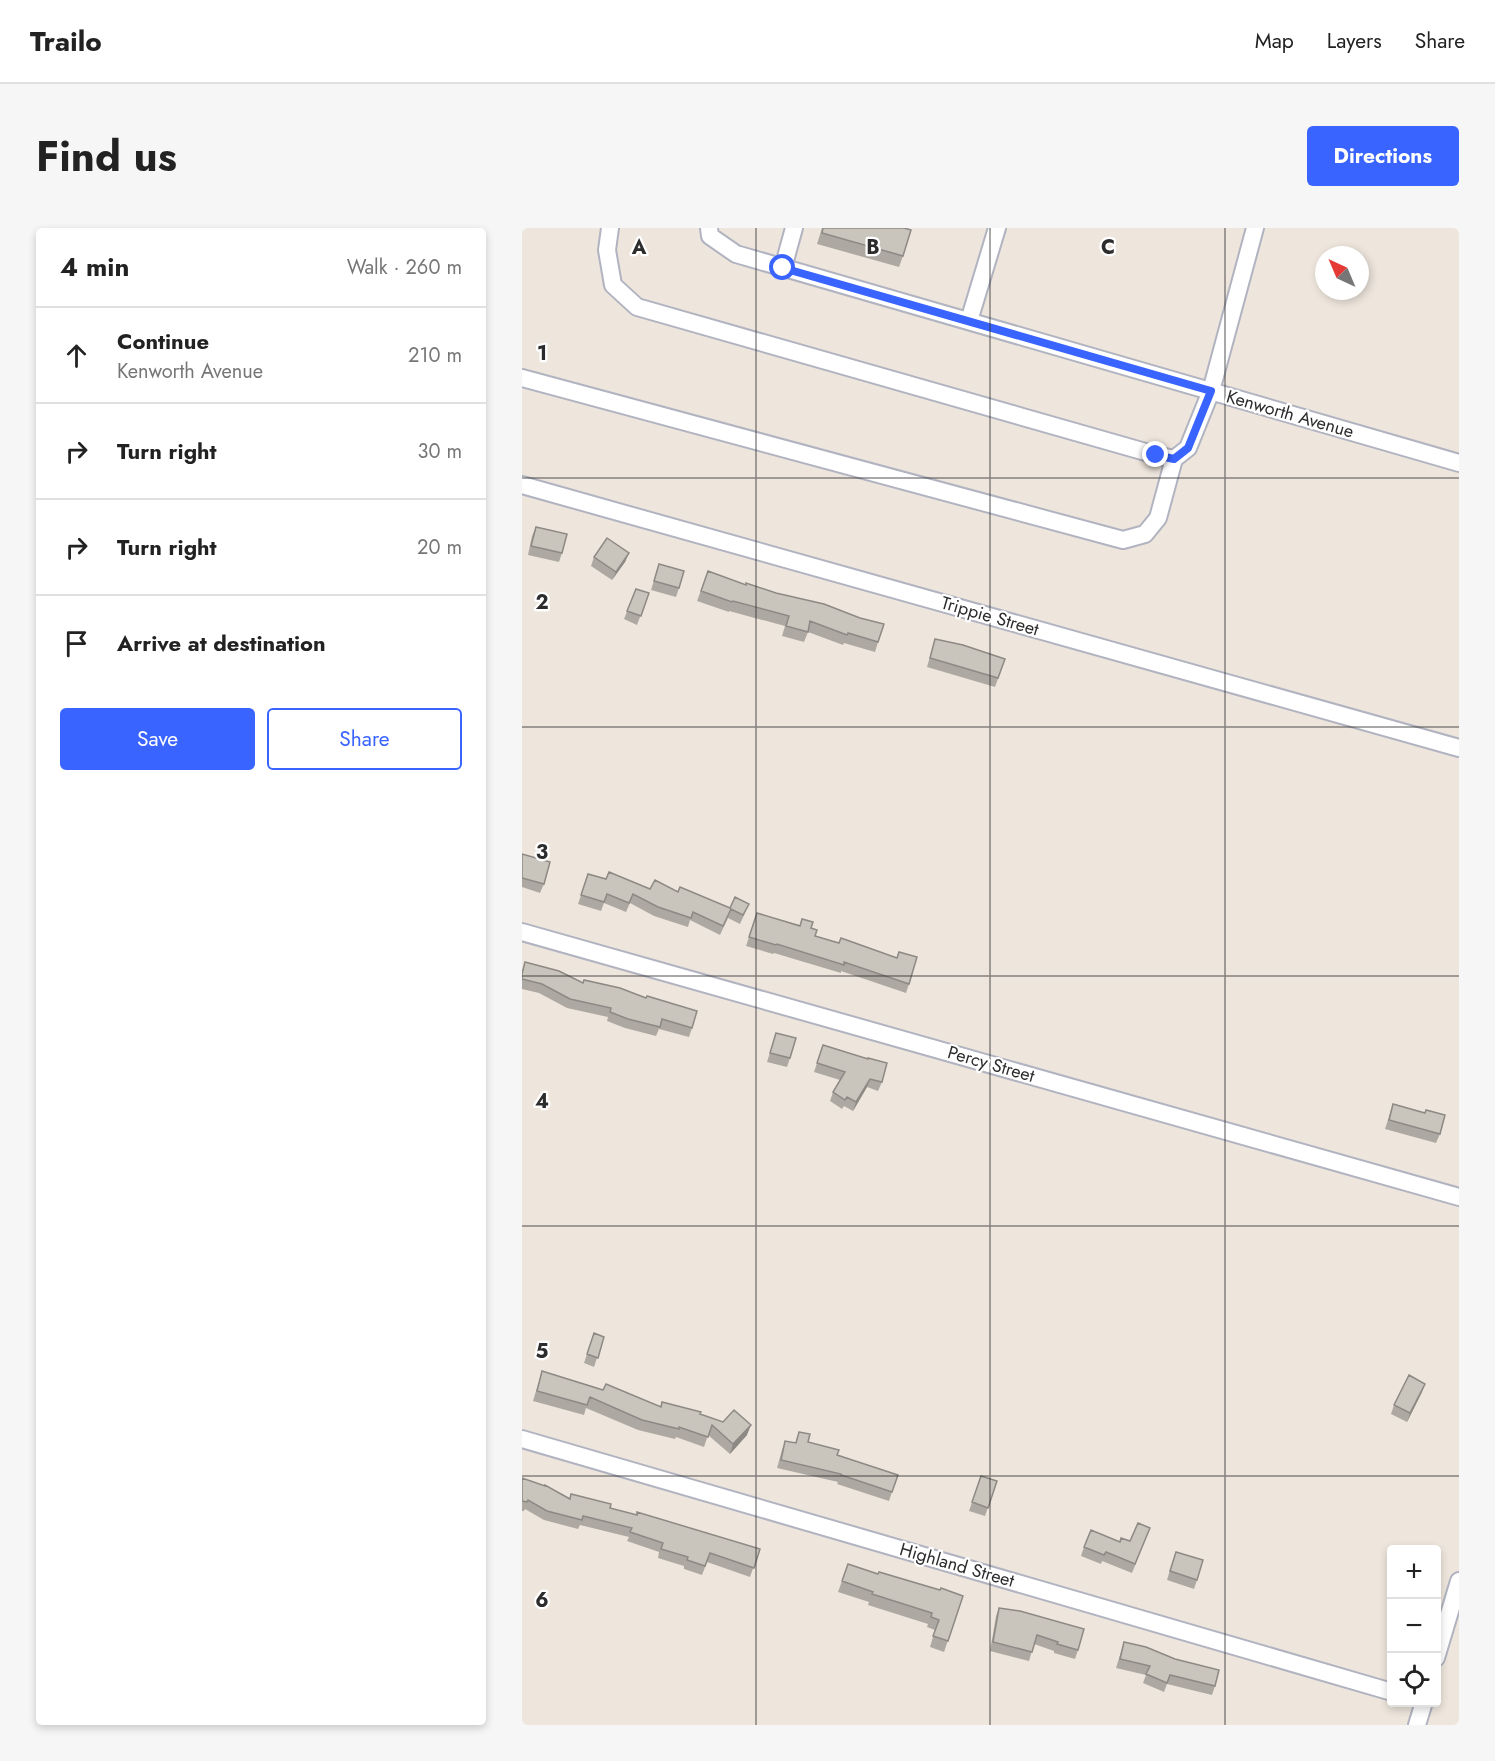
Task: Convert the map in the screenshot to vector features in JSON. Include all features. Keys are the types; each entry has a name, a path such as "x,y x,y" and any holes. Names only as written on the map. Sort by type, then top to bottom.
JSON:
{"street":[{"path":"610,228 607,250 613,285 637,307 1174,459"},
{"path":"783,268 794,228"},
{"path":"969,321 997,228"},
{"path":"522,378 1123,540 1145,534 1158,518 1174,459 1188,448 1211,391 1255,228"},
{"name":"Kenworth Avenue","path":"710,232 736,254 1459,463"},
{"name":"Trippie Street","path":"522,484 1459,748"},
{"name":"Percy Street","path":"522,932 1459,1197"},
{"name":"Highland Street","path":"522,1439 1387,1691"},
{"path":"1438,1653 1458,1587"},
{"path":"1417,1725 1422,1707"}],"building":[{"path":"823,228 904,228 911,230 903,256 822,233"},
{"path":"536,527 567,534 562,553 531,546"},
{"path":"607,538 629,553 616,572 594,557"},
{"path":"659,564 684,571 679,588 654,581"},
{"path":"708,571 746,585 746,583 776,593 824,604 860,618 884,624 878,642 848,633 847,635 810,621 808,632 786,626 789,616 732,602 701,591"},
{"path":"636,589 649,593 641,616 627,611"},
{"path":"935,639 963,645 1005,659 998,678 930,658"},
{"path":"522,854 550,862 544,884 522,878"},
{"path":"609,872 650,889 655,880 678,892 680,887 730,908 735,897 749,904 743,915 731,909 723,926 693,912 691,918 658,907 633,894 629,903 607,894 604,902 581,895 588,874 606,879"},
{"path":"757,913 800,926 802,919 813,922 811,928 817,930 815,936 839,943 841,938 897,958 899,952 917,957 909,984 844,962 844,965 749,937"},
{"path":"525,962 559,971 583,983 584,980 620,988 646,998 647,996 697,1011 692,1028 662,1019 660,1027 628,1019 610,1012 611,1008 570,999 542,984 522,979"},
{"path":"776,1033 796,1038 790,1058 770,1053"},
{"path":"823,1045 887,1063 882,1082 870,1079 856,1102 847,1097 845,1100 833,1092 845,1072 817,1063"},
{"path":"1393,1104 1425,1113 1426,1110 1445,1115 1440,1134 1389,1120"},
{"path":"594,1333 604,1337 598,1358 587,1354"},
{"path":"542,1371 603,1390 606,1384 661,1407 662,1402 701,1412 700,1414 723,1422 734,1410 751,1425 733,1444 712,1425 708,1437 679,1427 679,1429 642,1420 590,1397 587,1405 537,1391"},
{"path":"1409,1375 1425,1384 1410,1413 1394,1405"},
{"path":"799,1432 810,1434 808,1442 839,1450 837,1455 898,1475 892,1492 841,1474 781,1460 785,1441 796,1443"},
{"path":"981,1476 997,1481 988,1508 972,1502"},
{"path":"522,1478 545,1485 570,1499 571,1494 611,1504 610,1508 637,1515 637,1512 760,1549 754,1568 710,1553 705,1566 687,1560 688,1557 661,1549 663,1543 630,1532 632,1528 583,1516 582,1520 547,1511 528,1500 527,1502 522,1501"},
{"path":"1138,1523 1150,1528 1135,1564 1106,1552 1104,1555 1084,1547 1091,1530 1120,1542 1121,1538 1130,1541"},
{"path":"1176,1552 1203,1560 1197,1580 1170,1571"},
{"path":"848,1564 940,1590 941,1588 963,1596 948,1641 933,1636 939,1620 931,1617 932,1613 872,1594 873,1592 842,1581"},
{"path":"999,1608 1020,1611 1084,1629 1078,1650 1037,1635 1032,1652 993,1642"},
{"path":"1124,1642 1146,1647 1175,1659 1219,1670 1215,1686 1170,1675 1167,1683 1146,1674 1150,1666 1120,1659"}],"route":[{"path":"783,268 1211,391 1188,448 1174,459 1156,455"}]}
